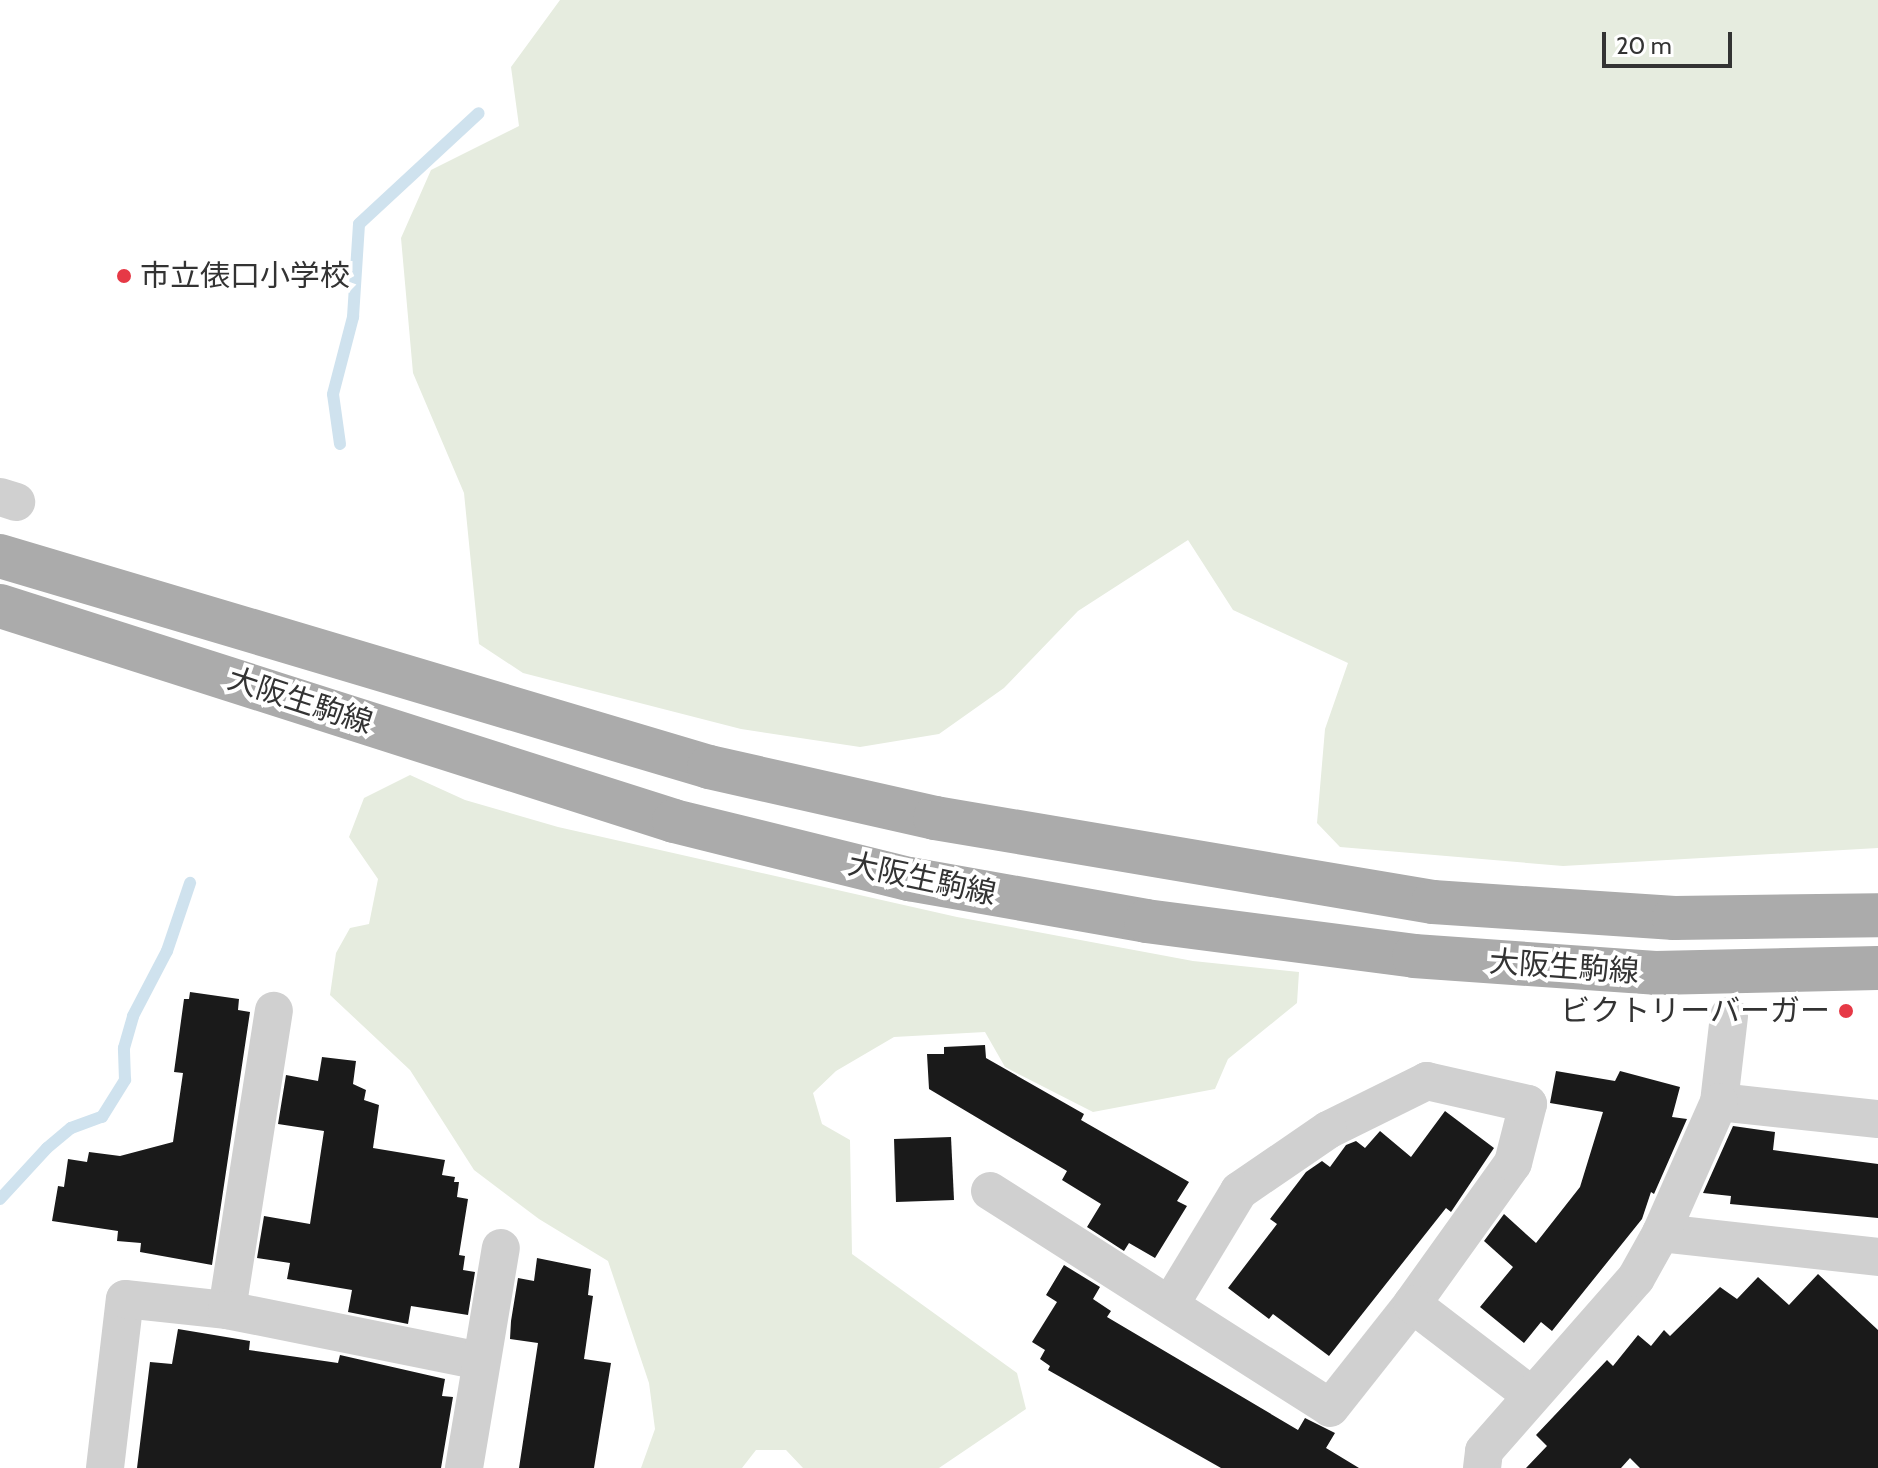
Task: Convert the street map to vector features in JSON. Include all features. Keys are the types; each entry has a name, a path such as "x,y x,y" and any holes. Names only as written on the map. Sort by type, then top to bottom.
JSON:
{"main road":[{"name":"大阪生駒線","path":"0,556 709,767 935,818 1433,902 1674,918 1878,915"},
{"name":"大阪生駒線","path":"0,606 674,821 909,879 1146,921 1414,956 1655,973 1878,968"}],"street":[{"path":"227,1310 274,1011"},
{"path":"1482,1468 1484,1451 1636,1278 1661,1233 1719,1102 1729,1016"},
{"path":"990,1191 1330,1408 1412,1304 1513,1163 1528,1104 1427,1081 1328,1130 1239,1191 1170,1305"},
{"path":"1719,1102 1878,1119"},
{"path":"1661,1233 1878,1257"},
{"path":"464,1468 501,1248"},
{"path":"105,1468 125,1299 227,1310 481,1361"},
{"path":"1412,1304 1531,1395"}],"shaded area":[{"path":"560,0 1878,0 1878,848 1563,866 1340,847 1317,823 1325,729 1348,663 1233,610 1188,540 1078,611 1004,688 939,734 860,747 741,729 523,673 479,644 464,493 413,373 401,238 431,170 519,126 511,67"},
{"path":"410,775 465,800 558,827 957,917 1193,961 1299,972 1297,1003 1228,1059 1215,1089 1093,1112 1005,1067 985,1032 894,1037 836,1071 813,1093 822,1124 850,1140 852,1254 1017,1373 1026,1409 939,1468 803,1468 786,1450 756,1450 742,1468 641,1468 655,1429 649,1383 608,1261 539,1219 474,1170 410,1070 330,995 336,953 350,928 369,924 378,879 349,837 364,798"}],"building":[{"path":"190,992 239,999 238,1010 250,1012 212,1265 140,1252 141,1243 117,1241 118,1231 52,1221 58,1186 64,1187 68,1159 87,1162 89,1152 120,1156 173,1142 183,1073 174,1072 184,999 189,999"},
{"path":"985,1045 986,1058 1084,1114 1081,1120 1189,1182 1177,1201 1187,1206 1155,1258 1129,1243 1124,1251 1087,1227 1101,1204 1062,1180 1067,1171 929,1089 927,1054 944,1054 944,1047"},
{"path":"322,1057 356,1061 353,1084 366,1090 364,1100 379,1105 373,1148 445,1160 442,1175 455,1177 454,1182 459,1182 457,1197 468,1199 459,1255 465,1256 463,1270 475,1272 468,1315 411,1306 408,1324 348,1312 352,1290 287,1279 290,1263 257,1258 264,1216 310,1224 324,1131 278,1124 286,1075 318,1081"},
{"path":"1556,1071 1615,1081 1620,1071 1680,1087 1672,1117 1687,1119 1654,1194 1651,1192 1642,1219 1552,1331 1541,1322 1524,1343 1480,1307 1513,1267 1484,1241 1504,1214 1536,1243 1580,1187 1603,1112 1550,1103"},
{"path":"1445,1111 1494,1148 1451,1212 1446,1208 1329,1356 1273,1314 1269,1319 1228,1288 1277,1224 1270,1219 1306,1172 1322,1161 1330,1167 1346,1145 1356,1141 1365,1148 1380,1131 1411,1157"},
{"path":"1733,1126 1775,1132 1773,1150 1878,1164 1878,1218 1730,1204 1731,1196 1703,1193"},
{"path":"951,1137 954,1200 896,1202 894,1139"},
{"path":"537,1258 591,1269 588,1295 593,1296 584,1359 611,1363 594,1468 519,1468 538,1343 510,1339 511,1321 518,1278 534,1281"},
{"path":"1064,1265 1100,1287 1093,1299 1111,1311 1107,1317 1298,1430 1305,1418 1335,1433 1326,1448 1359,1468 1221,1468 1048,1370 1050,1366 1040,1359 1045,1350 1032,1342 1057,1302 1046,1295"},
{"path":"1818,1274 1878,1330 1878,1468 1640,1468 1630,1458 1621,1468 1526,1468 1547,1446 1536,1435 1607,1360 1613,1366 1638,1335 1651,1346 1664,1330 1670,1336 1720,1287 1737,1299 1758,1277 1789,1305"},
{"path":"178,1329 250,1341 249,1350 338,1363 340,1355 445,1379 442,1396 453,1397 441,1468 137,1468 150,1362 172,1364"}],"waterway":[{"path":"340,444 333,394 353,317 359,224 479,113"},
{"path":"0,1199 47,1148 71,1128 102,1117 125,1080 124,1048 133,1016 167,951 190,883"}],"place":[{"name":"市立俵口小学校","path":"124,276"},
{"name":"ビクトリーバーガー","path":"1846,1011"}]}
